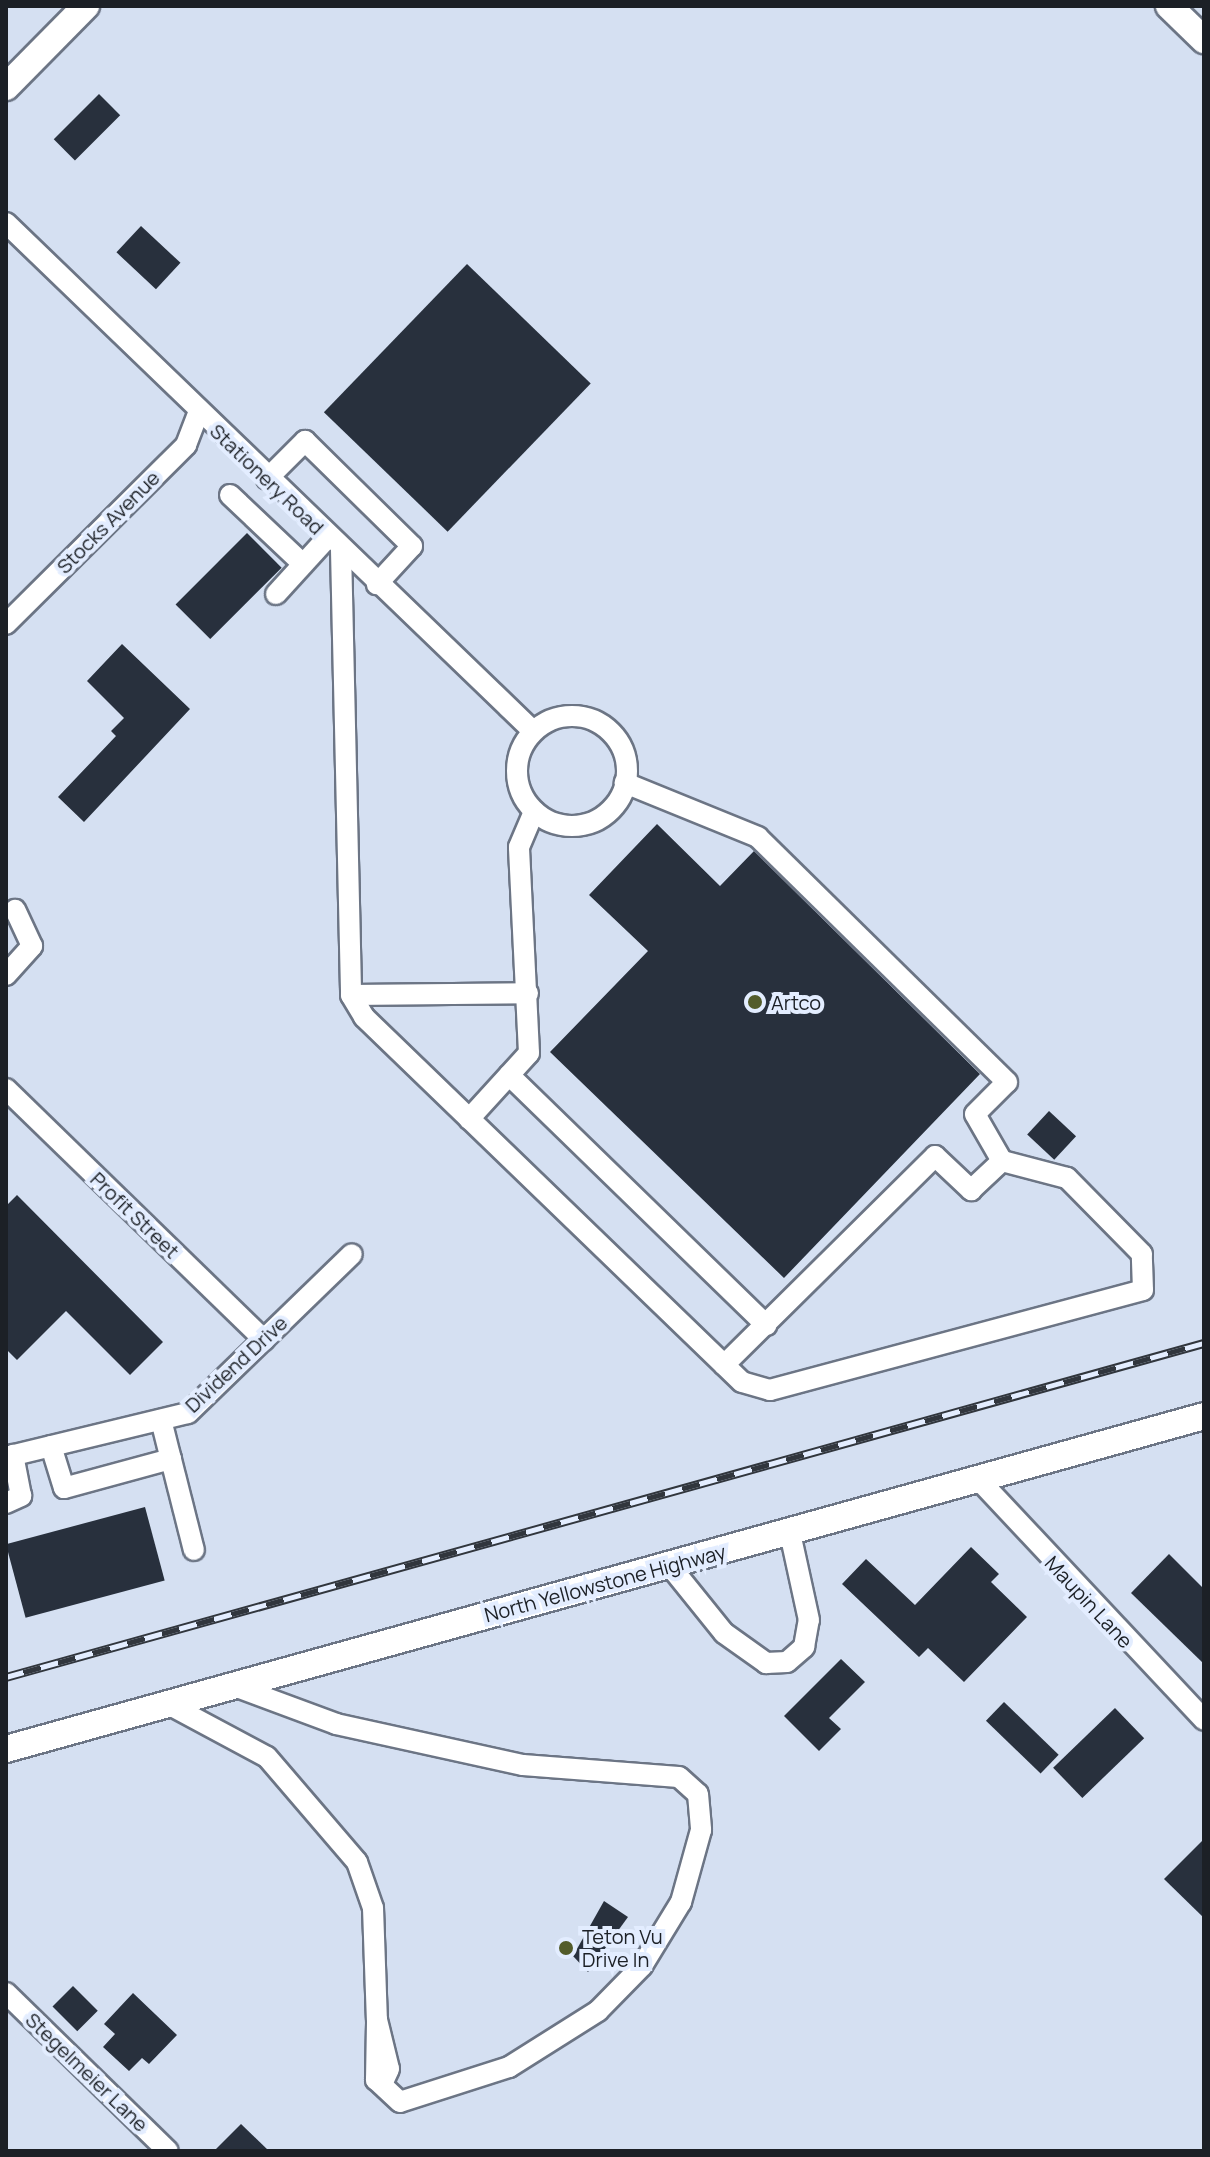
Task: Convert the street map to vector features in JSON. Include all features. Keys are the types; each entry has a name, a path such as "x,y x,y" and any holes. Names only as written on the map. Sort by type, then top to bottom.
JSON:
{"main road":[{"path":"6,87 86,6"},
{"path":"1169,6 1204,40"},
{"name":"North Yellowstone Highway","path":"6,1749 1204,1416"}],"street":[{"name":"Stationery Road","path":"8,228 533,731"},
{"name":"Stocks Avenue","path":"6,624 186,445 198,413"},
{"path":"267,479 305,441 412,546 377,584"},
{"path":"230,495 303,564"},
{"path":"276,594 303,564 335,544 351,995 364,1017 742,1382 770,1390 1143,1290 1142,1254 1067,1178 1002,1161 975,1114 1007,1082 758,837 625,783"},
{"path":"566,716 602,724 624,754 625,783 614,807 584,825 557,824 534,811 517,780 519,754 533,731 566,716"},
{"path":"469,1119 529,1053 519,847 534,811"},
{"path":"6,975 32,946 15,910"},
{"path":"351,995 528,993"},
{"path":"509,1075 766,1325"},
{"name":"Profit Street","path":"6,1089 264,1340"},
{"path":"724,1365 935,1156 971,1190 1002,1161"},
{"name":"Dividend Drive","path":"10,1456 188,1413 352,1254"},
{"path":"161,1420 194,1550"},
{"path":"51,1446 64,1488 171,1459"},
{"path":"6,1503 21,1496 10,1456"},
{"name":"Maupin Lane","path":"979,1480 1204,1720"},
{"path":"670,1566 724,1633 766,1663 787,1662 804,1647 809,1620 790,1533"},
{"path":"168,1704 267,1757 357,1862 373,1908 377,2020 373,2065 382,2084 400,2102 509,2067 598,2011 642,1966 681,1902 701,1830 698,1794 679,1777 523,1765 336,1724 234,1686"},
{"name":"Stegelmeier Lane","path":"6,1993 168,2151"}],"building":[{"path":"99,94 120,115 75,160 54,139"},
{"path":"141,226 180,263 156,289 116,252"},
{"path":"467,264 591,383 448,532 324,412"},
{"path":"247,533 282,568 210,639 176,604"},
{"path":"122,644 190,709 84,822 58,797 116,736 111,731 124,718 87,681"},
{"name":"Artco","path":"657,824 720,886 754,851 980,1074 784,1278 550,1052 648,951 589,895"},
{"path":"1049,1111 1076,1136 1054,1160 1027,1134"},
{"path":"17,1195 163,1342 130,1375 66,1311 17,1360 6,1349 6,1206"},
{"path":"145,1507 165,1580 26,1618 6,1544"},
{"path":"971,1547 999,1574 991,1582 1027,1617 964,1682 928,1648 919,1657 842,1584 866,1559 915,1605"},
{"path":"1169,1554 1204,1589 1204,1664 1131,1593"},
{"path":"841,1659 865,1682 829,1718 841,1729 819,1751 784,1716"},
{"path":"1004,1702 1059,1755 1041,1773 986,1721"},
{"path":"1115,1708 1144,1738 1082,1798 1053,1768"},
{"path":"1204,1839 1204,1918 1164,1879"},
{"path":"604,1901 628,1917 588,1972 573,1956"},
{"path":"73,1986 98,2011 77,2031 52,2007"},
{"path":"133,1993 177,2035 149,2064 142,2058 129,2071 103,2047 115,2034 104,2024"},
{"path":"241,2124 269,2151 214,2151"}],"railway":[{"path":"6,1677 1204,1343"}],"place":[{"name":"Artco","path":"755,1002"},
{"name":"Teton Vu Drive In","path":"566,1948"}]}
